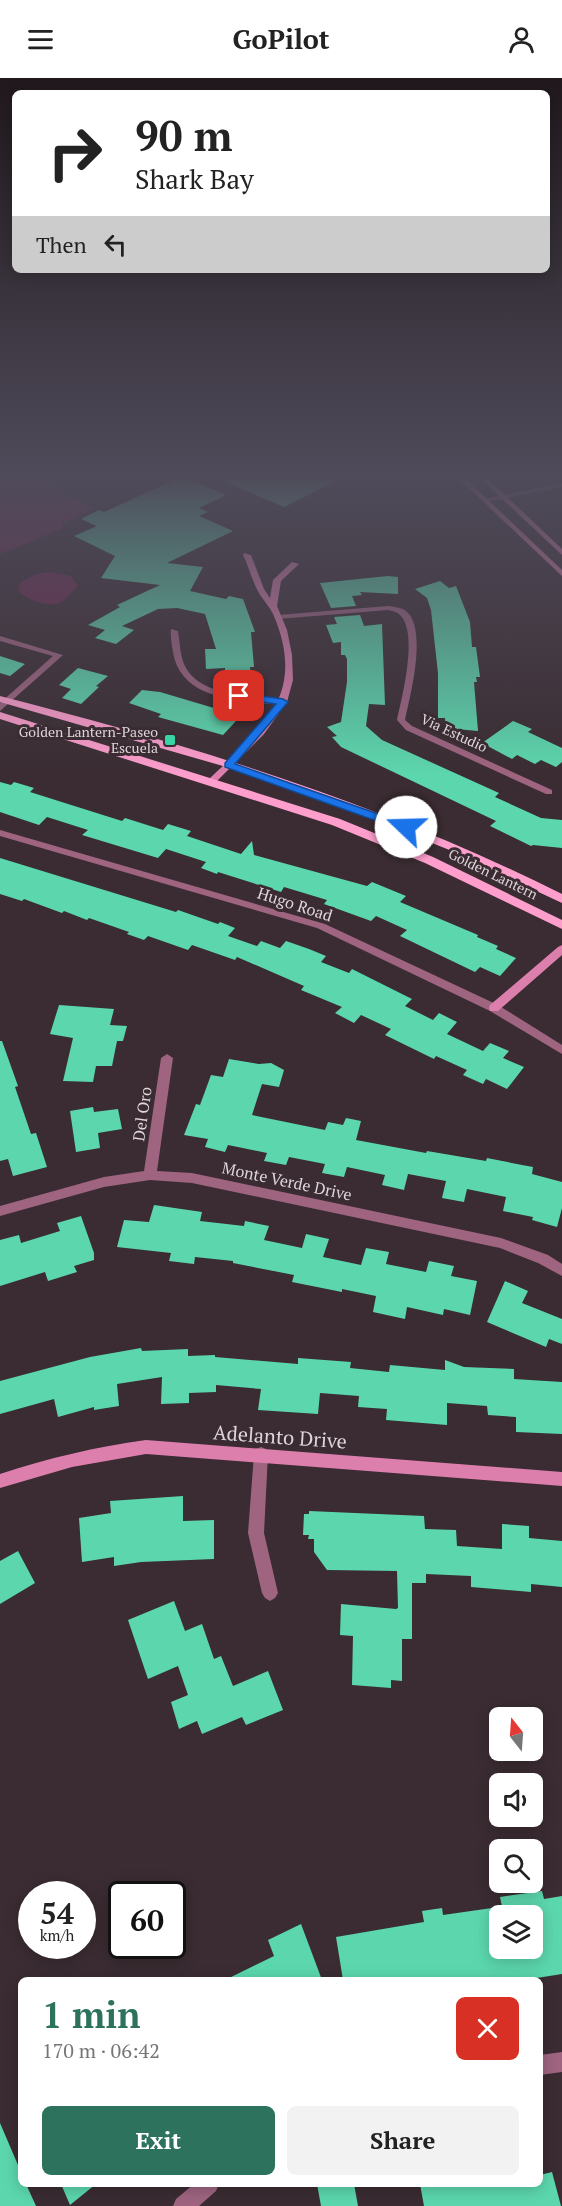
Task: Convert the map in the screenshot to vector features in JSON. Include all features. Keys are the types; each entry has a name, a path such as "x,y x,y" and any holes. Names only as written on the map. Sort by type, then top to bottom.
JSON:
{"main road":[{"name":"Golden Lantern","path":"3,703 229,765 406,827 493,865 562,899"},
{"name":"Golden Lantern","path":"0,715 286,804 377,838 480,884 562,925"}],"street":[{"path":"212,781 229,765 283,702 290,678 288,655 278,617 256,577"},
{"path":"273,606 277,580 280,577"},
{"name":"Via Estudio","path":"278,617 388,608 403,612 409,621 412,663 401,720 409,728 549,792"},
{"path":"174,631 182,670 196,683 217,693 283,702"},
{"path":"0,638 59,656 3,703"},
{"name":"Hugo Road","path":"0,832 321,926 494,1008 562,1050"},
{"path":"494,1008 562,949"},
{"name":"Del Oro","path":"150,1175 167,1058"},
{"name":"Monte Verde Drive","path":"0,1212 104,1182 150,1175 192,1178 501,1243 543,1259 562,1271"},
{"name":"Adelanto Drive","path":"0,1482 37,1468 100,1452 135,1448 261,1454 562,1479"},
{"path":"261,1454 256,1533 270,1593"},
{"path":"543,2065 562,2062"},
{"path":"183,2206 205,2187"}],"shaded area":[{"path":"30,577 72,577 78,586 64,600 55,604 31,600 21,594 18,590 21,582"}],"building":[{"path":"197,577 190,591 226,599 229,596 243,599 255,632 251,632 254,667 250,667 251,677 225,678 225,668 206,669 205,649 216,649 205,614 177,608 158,609 122,626 134,630 116,644 95,638 105,630 88,625 120,607 117,605 160,585 101,578"},
{"path":"398,577 398,594 360,592 362,595 352,596 356,606 331,608 320,583"},
{"path":"440,581 449,588 456,586 470,622 472,647 476,647 480,677 476,677 477,682 474,682 478,731 446,728 445,718 438,718 438,673 431,610 427,598 415,589"},
{"path":"360,615 364,626 382,624 385,705 369,704 366,726 382,740 499,793 495,797 541,818 562,820 562,848 531,846 490,826 496,821 341,747 332,737 337,736 327,727 341,722 347,682 347,659 345,655 341,655 341,642 333,643 326,625 337,624 334,617"},
{"path":"0,656 25,664 10,676 0,673"},
{"path":"78,668 108,676 81,704 62,698 71,689 59,685"},
{"path":"142,690 160,692 224,711 220,716 236,721 223,735 158,717 161,714 129,703"},
{"path":"513,721 532,729 528,732 562,748 562,762 556,767 541,760 535,764 517,755 512,759 482,743"},
{"path":"0,782 11,785 14,782 34,788 30,792 122,821 125,818 163,830 168,824 191,831 187,836 241,854 252,841 254,855 367,886 372,882 406,896 400,902 478,935 477,937 498,946 496,949 516,958 500,976 480,967 475,972 400,936 407,930 376,916 371,921 324,904 327,900 284,887 281,892 218,872 217,874 201,868 206,862 166,849 158,858 82,835 88,830 47,817 39,825 0,812"},
{"path":"0,858 176,912 178,910 218,924 220,922 235,928 228,936 257,946 261,941 280,948 286,941 309,949 326,956 321,962 349,973 352,969 412,999 405,1006 433,1020 439,1013 457,1022 447,1034 483,1051 490,1043 509,1051 503,1058 524,1067 507,1089 486,1079 483,1084 463,1075 467,1070 436,1056 434,1059 385,1035 391,1029 361,1015 354,1023 335,1013 342,1007 301,990 304,986 237,957 235,960 192,945 188,950 148,936 144,940 127,934 129,932 89,918 87,920 24,899 22,901 0,894"},
{"path":"59,1005 114,1009 110,1025 127,1026 123,1041 117,1041 112,1066 96,1066 93,1082 63,1081 73,1038 50,1034"},
{"path":"0,1041 2,1041 18,1086 15,1087 31,1134 36,1133 47,1167 13,1176 8,1159 0,1161"},
{"path":"229,1059 259,1064 271,1063 284,1070 279,1087 262,1084 252,1115 325,1130 328,1122 343,1125 346,1118 361,1121 356,1140 426,1153 427,1151 486,1161 487,1158 533,1167 532,1174 562,1182 562,1208 557,1227 532,1220 533,1217 503,1211 506,1197 467,1189 464,1202 442,1198 446,1181 408,1174 404,1190 382,1185 385,1175 347,1167 344,1177 322,1173 325,1164 289,1157 286,1165 264,1161 267,1153 228,1145 225,1152 205,1147 208,1139 184,1135 196,1104 200,1105 211,1075 223,1077"},
{"path":"93,1107 94,1112 118,1109 122,1129 98,1133 100,1148 76,1152 70,1111"},
{"path":"154,1205 202,1212 200,1221 244,1226 245,1221 269,1226 264,1240 302,1248 306,1234 329,1239 323,1257 361,1265 366,1248 389,1252 386,1264 426,1272 429,1261 454,1266 451,1276 477,1281 470,1315 444,1309 443,1315 407,1307 405,1319 373,1312 376,1296 292,1282 294,1275 233,1263 233,1261 195,1257 194,1264 169,1261 171,1253 117,1247 124,1220 149,1222"},
{"path":"81,1216 94,1253 94,1260 74,1266 77,1272 48,1281 45,1272 0,1286 0,1240 19,1235 21,1243 60,1231 57,1223"},
{"path":"505,1281 528,1291 522,1303 562,1319 562,1344 549,1339 546,1347 487,1322"},
{"path":"141,1348 142,1351 188,1349 188,1356 215,1355 215,1357 298,1364 298,1358 351,1362 350,1368 389,1372 390,1365 445,1370 445,1360 464,1367 514,1369 514,1379 562,1382 562,1434 516,1432 516,1417 488,1415 487,1406 447,1403 447,1425 386,1420 387,1409 358,1407 359,1396 320,1393 318,1414 258,1410 261,1389 216,1385 216,1392 189,1393 189,1403 161,1404 162,1377 117,1384 119,1406 94,1410 94,1407 58,1417 54,1399 0,1414 0,1381 90,1357"},
{"path":"183,1496 183,1521 214,1520 214,1559 141,1562 114,1566 114,1557 82,1562 79,1518 111,1513 110,1501"},
{"path":"309,1511 424,1516 425,1529 456,1530 457,1546 502,1549 502,1524 529,1526 529,1538 562,1541 562,1587 531,1584 531,1592 471,1587 471,1576 426,1574 426,1583 412,1583 412,1639 402,1639 402,1681 391,1680 391,1688 352,1685 353,1636 340,1635 341,1604 398,1608 397,1571 327,1570 314,1552 314,1539 308,1539 309,1535 303,1535 304,1514 309,1514"},
{"path":"18,1551 35,1583 0,1604 0,1561"},
{"path":"174,1601 185,1631 202,1624 214,1659 221,1656 233,1686 268,1671 283,1710 246,1725 242,1717 202,1734 197,1721 179,1729 171,1702 188,1695 178,1666 148,1679 128,1620"},
{"path":"528,1893 542,1893 544,1899 562,1896 562,1974 543,1977 343,1977 336,1937 424,1922 422,1911 442,1908 443,1915 489,1908 489,1959 543,1959 543,1905 502,1905 500,1897"},
{"path":"301,1924 321,1977 231,1977 274,1956 268,1940"},
{"path":"0,2123 18,2165 18,2187 27,2187 36,2206 0,2206"},
{"path":"552,2172 561,2206 424,2206 421,2187 543,2187 543,2174"},
{"path":"62,2187 92,2187 70,2205"},
{"path":"318,2187 355,2187 358,2206 321,2206"}],"place":[{"name":"Golden Lantern-Paseo Escuela","path":"170,740"}],"route":[{"path":"239,696 283,702 229,765 261,774 406,827"}]}
